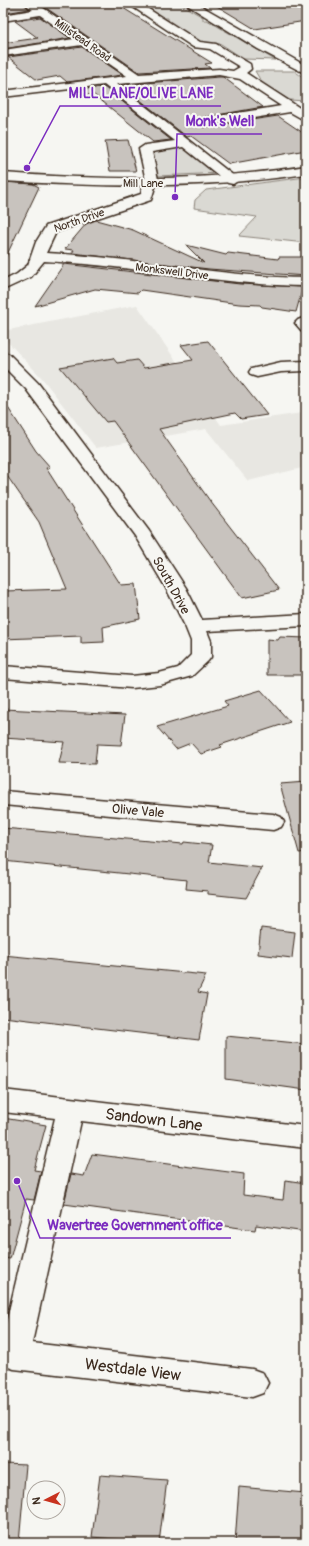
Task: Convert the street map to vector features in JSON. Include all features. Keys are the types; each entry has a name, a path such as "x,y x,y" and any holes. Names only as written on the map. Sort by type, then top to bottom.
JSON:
{"street":[{"name":"Millstead Road","path":"29,3 137,78"},
{"path":"132,3 197,45 212,46 246,66 245,69 236,74"},
{"path":"189,3 306,71"},
{"path":"3,18 42,12"},
{"path":"4,53 84,41"},
{"path":"279,56 299,53"},
{"path":"3,94 106,81 219,72 243,76 306,117"},
{"path":"106,81 233,180"},
{"path":"3,82 16,92"},
{"path":"204,122 292,108"},
{"path":"151,184 145,149 185,143"},
{"name":"Mill Lane","path":"3,177 92,183 151,184 233,180 306,170"},
{"name":"North Drive","path":"3,286 18,279 36,265 42,240 50,229 146,197 151,184"},
{"name":"Monkswell Drive","path":"38,257 92,260 167,271 274,282 306,282"},
{"name":"South Drive","path":"3,357 32,386 143,534 176,588 201,641 201,657 185,672 160,679 132,682 3,672"},
{"path":"257,372 281,367 306,366"},
{"path":"194,626 306,620"},
{"name":"Olive Vale","path":"3,798 273,822"},
{"name":"Sandown Lane","path":"3,1101 306,1137"},
{"name":"Westdale View","path":"70,1110 14,1354 252,1383"}],"shaded area":[{"path":"137,3 178,3 203,17 203,20 207,20 275,60 244,59 221,44 200,42 168,23 168,18 160,18"},
{"path":"255,71 294,71 306,79 306,101 289,100 262,83"},
{"path":"306,101 306,112 301,109"},
{"path":"186,146 220,173 158,176 153,151"},
{"path":"306,177 306,243 239,236 257,217 194,208 195,200 206,190"},
{"path":"137,305 221,425 302,413 306,427 306,467 248,481 206,429 96,448 42,378 3,337 3,331"}],"building":[{"path":"3,3 23,3 29,9 5,13 3,12"},
{"path":"39,3 115,3 212,63 205,64 210,68 139,72"},
{"path":"212,3 306,3 306,21 255,29"},
{"path":"40,17 70,38 3,49 3,43 38,38 15,21"},
{"path":"82,47 123,75 67,82 60,76 37,80 8,57"},
{"path":"223,77 263,107 200,118 197,121 199,126 204,127 278,116 306,135 306,150 229,164 191,136 187,137 121,85"},
{"path":"104,87 171,140 153,142 93,94 83,96 76,90"},
{"path":"128,140 136,171 110,171 105,141"},
{"path":"3,182 33,184 39,187 3,263"},
{"path":"96,220 133,230 204,263 186,245 226,255 228,253 278,259 279,257 306,257 306,276 209,269 72,253 74,250 65,249 86,224"},
{"path":"64,264 240,284 303,287 296,312 262,307 260,305 239,304 141,290 138,293 95,289 35,306"},
{"path":"208,341 267,415 241,419 235,413 159,429 210,501 279,590 242,598 113,421 106,422 60,367 113,358 117,363 137,360 144,368 193,360 181,345"},
{"path":"3,400 36,451 50,467 46,468 121,585 136,584 140,619 103,627 104,642 81,643 81,636 3,639 3,613 5,613 4,591 67,589 39,522 3,470"},
{"path":"280,637 306,638 306,675 267,675 267,639 278,640"},
{"path":"261,690 290,722 220,745 222,747 201,754 191,743 176,749 157,727 228,706 224,701"},
{"path":"3,709 125,715 121,745 97,744 95,764 59,763 64,742 3,738"},
{"path":"306,782 306,852 299,853 280,784"},
{"path":"3,828 183,844 184,842 212,845 209,862 262,868 246,898 208,894 208,891 186,889 187,880 3,861"},
{"path":"261,928 295,932 292,958 258,954"},
{"path":"3,955 206,975 198,992 207,994 199,1040 3,1017"},
{"path":"226,1036 306,1044 306,1090 226,1079"},
{"path":"3,1118 46,1125 34,1170 41,1171 34,1200 26,1199 10,1259 3,1258"},
{"path":"92,1154 244,1174 243,1195 283,1200 285,1180 306,1183 306,1232 256,1225 255,1230 64,1204 71,1174 84,1176"},
{"path":"3,1464 26,1465 19,1543 3,1543"},
{"path":"100,1475 167,1480 159,1543 92,1537"},
{"path":"239,1487 305,1493 301,1543 235,1543"}],"place":[{"name":"MILL LANE/OLIVE LANE","path":"27,168"},
{"name":"Monk's Well","path":"175,197"},
{"name":"Wavertree Government office","path":"17,1181"}]}
